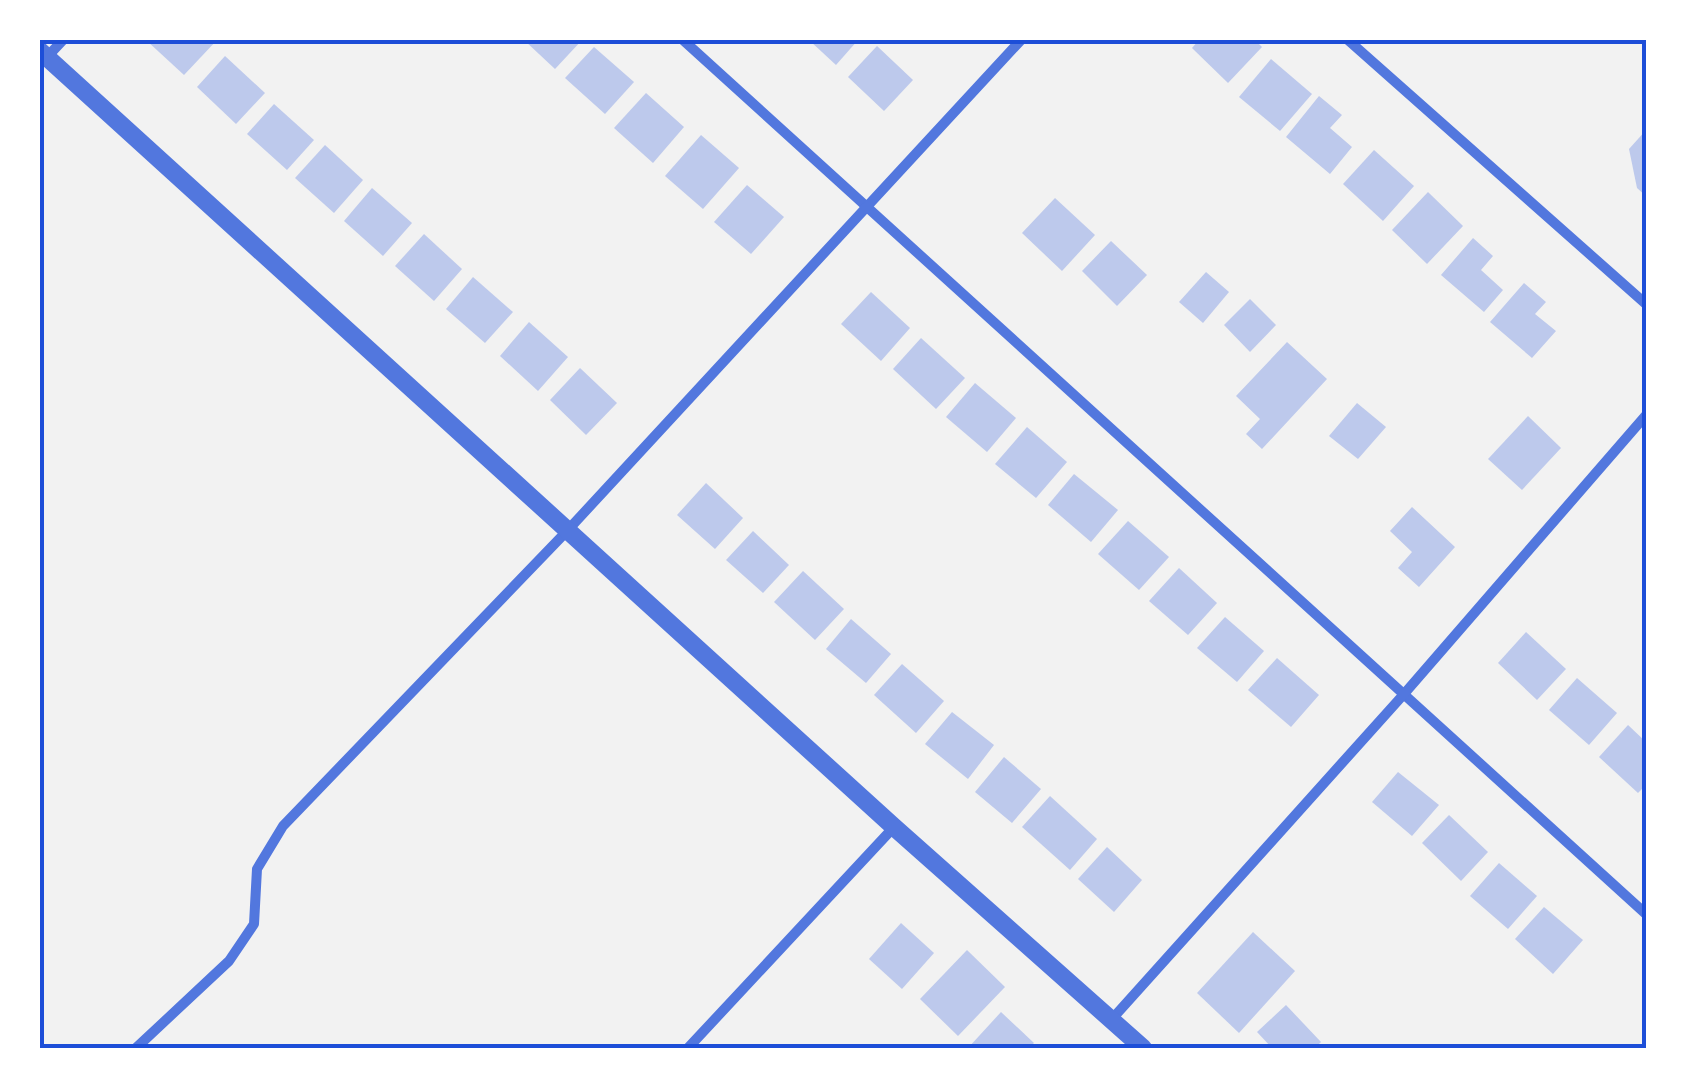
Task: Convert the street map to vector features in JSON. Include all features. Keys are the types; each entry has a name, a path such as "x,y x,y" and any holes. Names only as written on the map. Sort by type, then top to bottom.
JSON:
{"street":[{"path":"63,40 44,54 894,827 1143,1048"},
{"path":"682,40 1647,915"},
{"path":"136,1048 228,961 254,924 257,869 283,826 567,531 1020,40"},
{"path":"1348,40 1647,305"},
{"path":"1112,1020 1404,694 1647,414"},
{"path":"688,1048 894,827"}],"building":[{"path":"146,40 217,40 184,75"},
{"path":"524,40 582,40 555,69"},
{"path":"809,40 858,40 836,65"},
{"path":"1199,40 1255,40 1262,47 1228,83 1192,48"},
{"path":"877,46 913,80 884,111 848,77"},
{"path":"594,47 634,82 605,114 565,78"},
{"path":"225,56 265,93 236,124 197,87"},
{"path":"1271,59 1312,94 1280,131 1239,97"},
{"path":"646,93 684,127 653,163 614,128"},
{"path":"1319,96 1342,115 1330,128 1352,147 1330,174 1286,137"},
{"path":"274,104 314,140 287,170 247,134"},
{"path":"1647,129 1647,197 1637,188 1629,149"},
{"path":"701,135 739,168 703,209 665,176"},
{"path":"325,145 363,180 334,213 295,178"},
{"path":"1374,150 1414,186 1383,221 1343,184"},
{"path":"747,185 784,217 751,254 714,222"},
{"path":"372,188 412,223 383,256 344,221"},
{"path":"1428,192 1463,226 1427,264 1392,230"},
{"path":"1055,198 1095,235 1062,271 1022,233"},
{"path":"424,234 462,269 434,301 395,266"},
{"path":"1473,238 1493,256 1481,270 1503,290 1484,312 1441,275"},
{"path":"1111,241 1147,275 1117,306 1082,271"},
{"path":"1206,272 1229,292 1203,323 1179,302"},
{"path":"473,277 513,312 485,343 446,309"},
{"path":"1524,283 1546,302 1535,314 1556,331 1532,358 1490,322"},
{"path":"871,292 910,328 881,361 841,324"},
{"path":"1250,299 1276,325 1250,352 1224,325"},
{"path":"529,322 568,357 538,391 500,356"},
{"path":"921,338 965,378 936,409 893,369"},
{"path":"1287,342 1327,379 1262,449 1246,434 1260,419 1236,396"},
{"path":"580,368 617,403 586,435 550,400"},
{"path":"975,383 1016,418 987,452 946,417"},
{"path":"1357,403 1386,427 1358,459 1329,436"},
{"path":"1528,416 1561,448 1522,490 1488,459"},
{"path":"1027,427 1067,462 1036,498 995,464"},
{"path":"1074,474 1118,510 1091,542 1048,505"},
{"path":"706,483 743,518 715,549 677,515"},
{"path":"1412,507 1455,547 1419,587 1398,568 1412,552 1390,531"},
{"path":"1128,521 1169,557 1139,590 1098,554"},
{"path":"753,531 789,565 763,593 726,560"},
{"path":"1179,568 1217,603 1188,635 1149,601"},
{"path":"803,571 844,609 815,640 774,602"},
{"path":"1225,617 1264,651 1237,682 1197,648"},
{"path":"851,619 891,654 866,683 826,649"},
{"path":"1526,632 1566,669 1537,700 1498,663"},
{"path":"1277,658 1319,695 1291,727 1248,690"},
{"path":"902,664 944,701 916,733 874,695"},
{"path":"1577,678 1617,713 1589,745 1549,710"},
{"path":"952,712 994,745 968,779 925,744"},
{"path":"1628,725 1647,743 1647,784 1638,793 1599,757"},
{"path":"1004,757 1041,789 1012,823 975,792"},
{"path":"1398,772 1439,805 1412,836 1372,802"},
{"path":"1050,796 1097,839 1070,870 1022,827"},
{"path":"1449,815 1488,852 1461,881 1422,843"},
{"path":"1107,847 1142,880 1114,912 1078,879"},
{"path":"1499,863 1537,896 1508,929 1470,896"},
{"path":"1544,907 1583,940 1553,974 1515,939"},
{"path":"901,923 934,953 902,989 869,959"},
{"path":"1253,932 1295,971 1239,1033 1197,993"},
{"path":"967,950 1005,987 958,1036 920,999"},
{"path":"1286,1005 1321,1042 1315,1048 1272,1048 1257,1032"},
{"path":"1001,1012 1034,1043 1029,1048 968,1048"}]}
